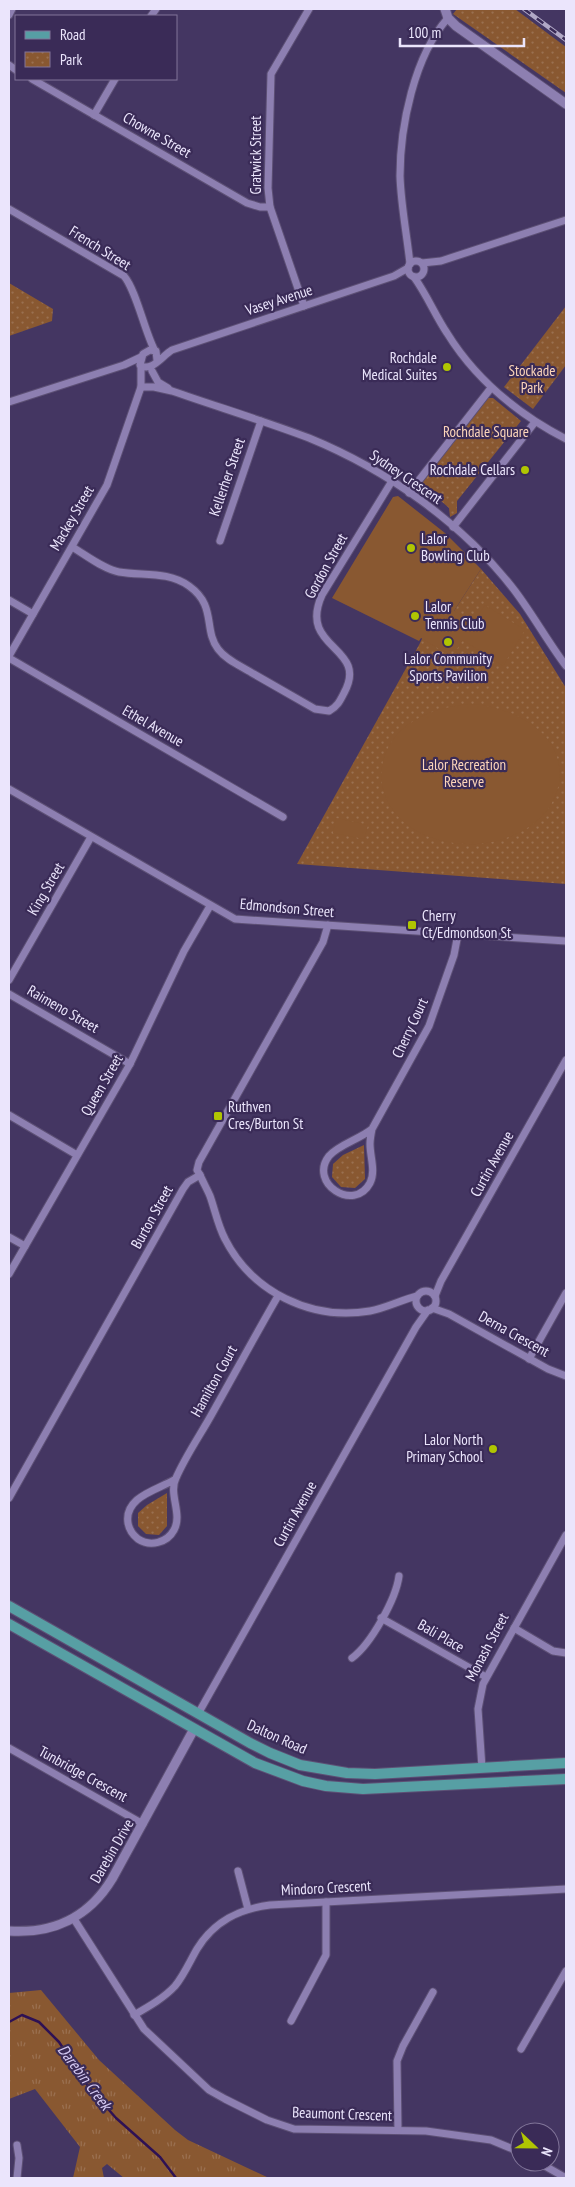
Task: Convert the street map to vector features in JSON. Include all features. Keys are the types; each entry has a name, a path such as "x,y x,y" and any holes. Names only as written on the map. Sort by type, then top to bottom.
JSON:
{"main road":[{"name":"Dalton Road","path":"9,1606 198,1714 270,1753 300,1765 323,1770 366,1774 566,1763"},
{"name":"Dalton Road","path":"9,1624 194,1729 273,1771 321,1785 363,1789 566,1779"},
{"name":"Monash Street","path":"482,1768 482,1784"}],"street":[{"path":"9,15 12,9"},
{"name":"Gratwick Street","path":"304,306 270,207 268,188 271,74 309,9"},
{"path":"445,9 448,18 456,26 566,104"},
{"path":"448,18 436,34 421,67 405,122 400,176 411,271 455,346 491,388 535,422 566,439"},
{"name":"Chowne Street","path":"34,80 246,202 260,208 270,207"},
{"path":"94,115 114,80"},
{"name":"French Street","path":"9,209 124,276 130,284 146,335 155,350"},
{"path":"411,271 420,262 441,261 566,220"},
{"path":"409,246 420,262 425,292"},
{"path":"411,271 423,273 441,261"},
{"name":"Vasey Avenue","path":"142,360 155,350 172,350 411,271"},
{"name":"French Street","path":"142,360 146,335"},
{"path":"9,402 142,360 147,368 154,366 155,350"},
{"name":"Vasey Avenue","path":"154,366 172,350"},
{"name":"Mackey Street","path":"141,387 142,360"},
{"name":"Mackey Street","path":"9,657 107,485 141,387 154,366"},
{"name":"Sydney Crescent","path":"154,366 158,382 172,391"},
{"name":"Sydney Crescent","path":"141,387 172,391 261,421 332,448 392,481 453,527 514,590 566,666"},
{"path":"409,493 491,388"},
{"name":"Kellerher Street","path":"220,541 261,421"},
{"path":"453,527 535,422"},
{"name":"Gordon Street","path":"72,547 118,571 163,576 187,585 194,590 206,606 212,639 220,652 233,662 315,709 325,712 338,704 348,683 350,670 345,658 322,636 317,621 317,608 322,595 392,481"},
{"path":"9,600 33,614"},
{"name":"Ethel Avenue","path":"9,657 283,817"},
{"name":"Edmondson Street","path":"9,789 235,919 566,941"},
{"name":"King Street","path":"9,980 92,837"},
{"name":"Queen Street","path":"9,1274 130,1064 184,951 210,906"},
{"path":"200,1175 197,1170 199,1162 323,942 328,926"},
{"name":"Cherry Court","path":"372,1129 370,1144 373,1169 370,1184 358,1194 350,1196 336,1192 327,1184 324,1178 324,1169 328,1157 335,1151 364,1136 372,1129 429,1026 454,955 458,934"},
{"name":"Raimeno Street","path":"9,994 130,1064"},
{"name":"Curtin Avenue","path":"198,1714 566,1060"},
{"path":"9,1115 77,1155"},
{"name":"Curtin Avenue","path":"200,1175 211,1198 218,1224 232,1252 253,1277 278,1296 301,1306 331,1312 368,1311 417,1296 441,1281"},
{"name":"Burton Street","path":"9,1498 185,1185 200,1175"},
{"path":"9,1237 25,1246"},
{"name":"Derna Crescent","path":"427,1291 428,1305 548,1369 566,1376"},
{"path":"529,1359 566,1293"},
{"name":"Hamilton Court","path":"174,1480 278,1296"},
{"path":"417,1296 428,1305"},
{"path":"399,1302 428,1305"},
{"path":"174,1480 177,1516 174,1530 167,1539 161,1542 150,1543 140,1540 132,1532 128,1522 132,1505 142,1496 174,1480"},
{"name":"Monash Street","path":"482,1768 478,1709 480,1691 486,1677 566,1535"},
{"path":"352,1658 367,1643 382,1618 396,1590 399,1576"},
{"name":"Bali Place","path":"382,1618 486,1677"},
{"path":"514,1628 554,1651 566,1654"},
{"name":"Darebin Drive","path":"9,1931 43,1930 74,1919 90,1908 104,1892 194,1729"},
{"name":"Tunbridge Crescent","path":"9,1748 143,1824"},
{"path":"238,1870 248,1909"},
{"name":"Mindoro Crescent","path":"134,2016 173,1988 204,1940 218,1924 228,1917 248,1909 270,1905 566,1889"},
{"path":"291,2021 326,1955 326,1902"},
{"name":"Beaumont Crescent","path":"74,1919 134,2016 151,2038 209,2090 267,2120 288,2128 304,2130 426,2131 491,2140 510,2148"},
{"path":"521,2049 566,1971"},
{"path":"398,2130 397,2061 403,2046 433,1992"},
{"path":"17,2145 20,2158 17,2178"}],"green space":[{"path":"457,9 515,9 566,47 566,93 453,14"},
{"path":"9,283 53,309 52,321 9,336"},
{"name":"Stockade Park","path":"566,306 566,365 533,409 504,387"},
{"name":"Rochdale Square","path":"488,398 493,398 521,421 457,501 457,513 450,517 449,508 432,493 425,498 419,494 421,484"},
{"path":"398,496 445,533 481,569 454,611 473,623 485,605 525,630 503,666 463,640 457,649 444,652 421,638 419,641 332,598 393,497"},
{"name":"Lalor Recreation Reserve","path":"481,569 520,614 566,688 566,884 297,864 419,645 440,602 454,611"},
{"path":"473,704 492,707 510,713 535,727 552,746 558,760 560,774 558,789 552,802 544,814 532,825 506,838 486,843 466,844 429,837 403,821 387,799 381,775 387,750 404,728 433,712"},
{"path":"336,818 368,825 364,839 333,833"},
{"path":"364,1145 365,1179 355,1188 341,1187 332,1177 333,1164 343,1155"},
{"path":"167,1493 167,1526 159,1535 146,1534 138,1526 138,1513"},
{"path":"41,1990 99,2060 175,2130 188,2140 269,2178 124,2178 107,2164 102,2168 104,2178 73,2178 80,2147 35,2089 9,2099 9,1993"}],"waterway":[{"name":"Darebin Creek","path":"9,2022 22,2015 39,2022 59,2042 88,2086 116,2118 160,2157 176,2178"}],"railway":[{"path":"524,9 566,40"}],"place":[{"name":"Rochdale Medical Suites","path":"447,367"},
{"name":"Rochdale Cellars","path":"525,470"},
{"name":"Lalor Bowling Club","path":"411,548"},
{"name":"Lalor Tennis Club","path":"415,616"},
{"name":"Lalor Community Sports Pavilion","path":"448,642"},
{"name":"Cherry Ct/Edmondson St","path":"412,925"},
{"name":"Ruthven Cres/Burton St","path":"218,1116"},
{"name":"Lalor North Primary School","path":"493,1449"}]}
